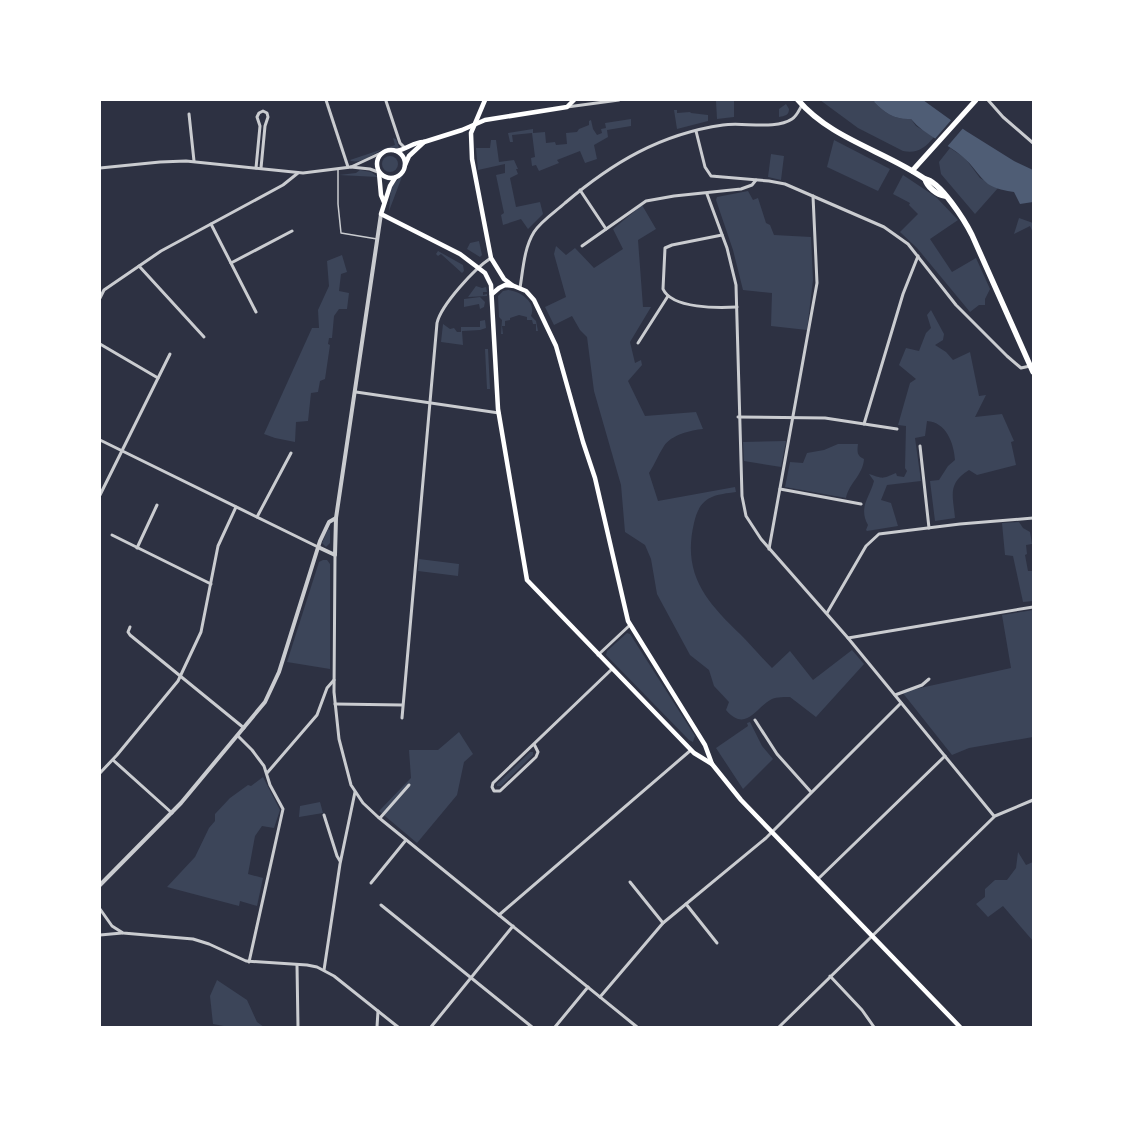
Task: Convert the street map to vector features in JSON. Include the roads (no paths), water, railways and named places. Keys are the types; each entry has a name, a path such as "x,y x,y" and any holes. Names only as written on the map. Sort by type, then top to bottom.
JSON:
{"highway":[{"path":"802,102 815,117 836,131 933,182 943,191 945,196 962,216 972,235 1032,369"}],"main road":[{"path":"485,100 470,137 471,155 491,258 504,280 528,293 534,300 560,355 583,442 595,478 630,625 705,745 712,764 738,796 960,1027"},
{"path":"384,202 381,195 379,173 376,163 381,153 388,150 396,151 409,148 419,142 424,142 462,130 485,120 567,107 574,100"},
{"path":"912,171 976,100"},
{"path":"424,142 409,157 402,174 395,178 391,183 387,198 384,202 382,214 445,245 479,267 488,277 492,294 499,413 527,580 691,750 700,758 712,764"},
{"path":"396,151 403,157 405,166"},
{"path":"379,173 387,178 395,178"},
{"path":"492,294 502,286 514,286"}],"street":[{"path":"326,100 349,167"},
{"path":"567,107 619,100"},
{"path":"988,100 1003,117 1033,143"},
{"path":"386,101 401,145 404,148 409,148"},
{"path":"520,288 526,255 535,231 597,176 636,152 662,141 696,131 723,124 783,123 793,118 802,102"},
{"path":"256,168 260,126 257,118 259,112 263,111 267,113 268,118 264,126 261,168"},
{"path":"190,114 194,161"},
{"path":"696,131 704,165 709,175 716,177 780,183 894,232 908,244 956,305 1007,356 1021,368 1032,369"},
{"path":"349,167 381,153"},
{"path":"100,168 160,162 194,161 298,173 349,167 370,168 379,173"},
{"path":"100,292 167,248 283,185 298,173"},
{"path":"582,246 646,201 674,196 707,194 744,188 753,184 756,180"},
{"path":"580,190 606,229"},
{"path":"707,194 733,266 736,285 738,417 743,506 750,524 769,549 848,638 994,816"},
{"path":"769,549 817,283 813,196"},
{"path":"382,214 377,239 356,392 336,518 334,704 345,768 355,792 363,803 406,840 637,1027"},
{"path":"211,224 256,312"},
{"path":"231,263 292,231"},
{"path":"722,235 672,245 665,248 663,289 668,296 702,308 737,307"},
{"path":"864,424 903,294 918,256"},
{"path":"402,718 429,403 438,319 479,267 491,258"},
{"path":"139,266 204,337"},
{"path":"100,298 104,290"},
{"path":"638,343 668,296"},
{"path":"100,344 158,378"},
{"path":"100,495 170,354"},
{"path":"356,392 499,413"},
{"path":"738,417 825,418 897,429"},
{"path":"100,440 335,555"},
{"path":"920,446 928,528"},
{"path":"258,517 291,453"},
{"path":"780,489 861,504"},
{"path":"137,548 157,505"},
{"path":"100,773 113,760 177,683 181,676 201,632 218,546 236,507"},
{"path":"100,885 172,812 238,736 265,702 276,680 326,526 336,518"},
{"path":"827,613 866,546 873,538 883,533 1033,518"},
{"path":"112,535 210,584"},
{"path":"848,638 1033,607"},
{"path":"598,655 630,625"},
{"path":"130,627 128,631 130,635 244,728"},
{"path":"534,744 538,752 536,757 500,791 494,791 493,784 534,744 612,669"},
{"path":"895,695 922,685 928,679"},
{"path":"267,773 317,715 327,688 334,680"},
{"path":"600,997 663,923 756,848 902,703"},
{"path":"334,704 402,705"},
{"path":"755,720 777,754 811,792"},
{"path":"238,736 256,754 267,773 270,785 282,805 283,812 248,962"},
{"path":"499,915 691,750"},
{"path":"818,879 944,756"},
{"path":"113,760 172,812"},
{"path":"380,818 409,786"},
{"path":"324,970 340,861 355,792"},
{"path":"779,1027 994,816 1033,800"},
{"path":"324,815 340,861"},
{"path":"371,883 406,840"},
{"path":"630,882 663,923"},
{"path":"686,904 717,943"},
{"path":"381,905 532,1027"},
{"path":"100,909 112,926 122,933"},
{"path":"431,1027 513,926"},
{"path":"100,935 122,933 193,939 248,962 297,965 324,970 334,976 398,1027"},
{"path":"297,965 298,1027"},
{"path":"830,976 862,1010 874,1027"},
{"path":"555,1027 588,987"},
{"path":"377,1027 378,1011"}],"lane":[{"path":"338,169 338,204 341,233 377,239"}]}
